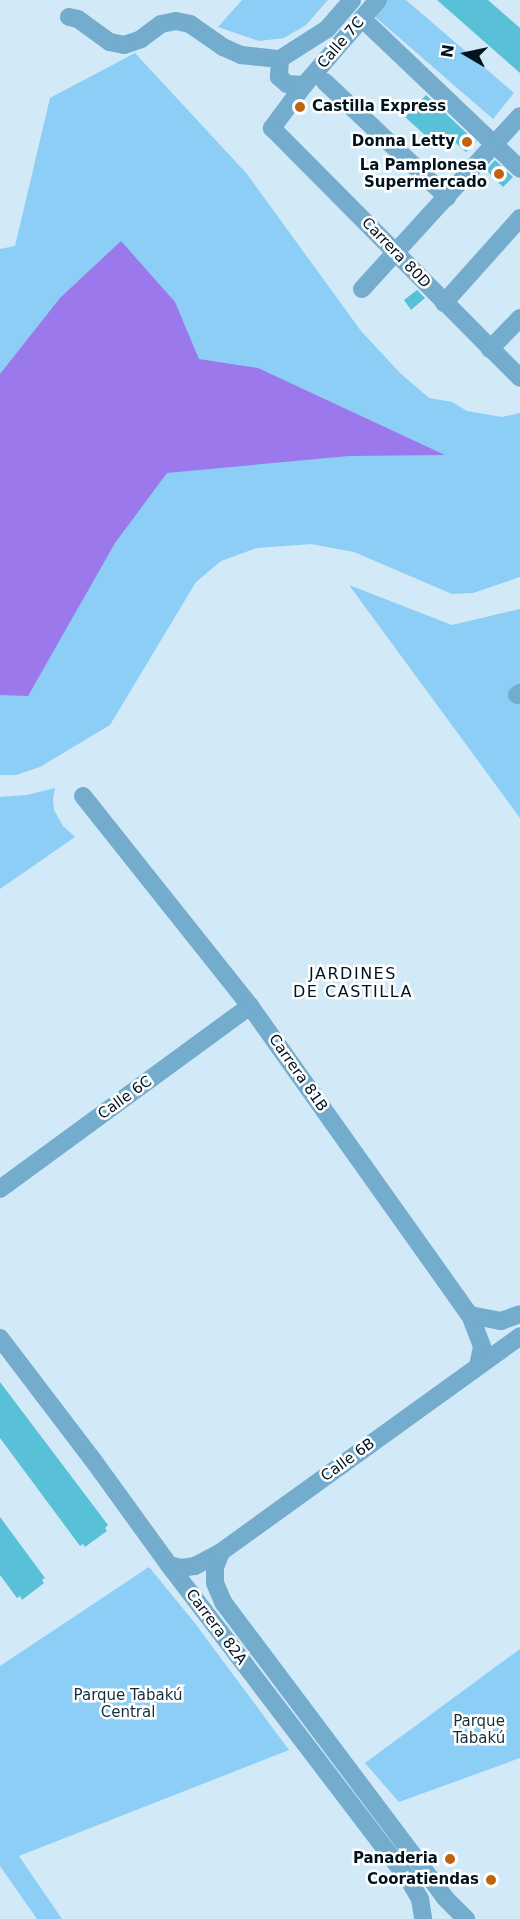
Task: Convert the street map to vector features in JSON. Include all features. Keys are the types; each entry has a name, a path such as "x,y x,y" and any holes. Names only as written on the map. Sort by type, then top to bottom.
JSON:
{"street":[{"name":"Calle 7C","path":"280,59 327,29 352,0"},
{"name":"Calle 7C","path":"272,128 304,85 378,0"},
{"path":"69,17 78,19 111,42 124,45 141,39 161,24 176,21 190,24 223,47 241,55 280,59 279,77 287,84 304,85"},
{"path":"370,26 520,169"},
{"path":"325,82 447,197"},
{"path":"362,289 520,116"},
{"name":"Carrera 80D","path":"272,128 520,378"},
{"path":"444,303 520,218"},
{"path":"490,349 520,318"},
{"name":"Carrera 81B","path":"83,796 250,1006 470,1315 482,1347 478,1366"},
{"name":"Calle 6C","path":"0,1189 250,1006"},
{"path":"470,1315 501,1322 520,1314"},
{"name":"Calle 6B","path":"169,1565 182,1568 195,1566 221,1552 520,1336"},
{"name":"Carrera 82A","path":"0,1338 169,1565 409,1880 420,1899 423,1919"},
{"name":"Carrera 82A","path":"221,1552 215,1568 215,1583 223,1602 445,1899 466,1919"}],"green space":[{"path":"242,0 328,0 306,25 284,38 259,41 218,27"},
{"path":"385,0 406,0 514,93 493,119 373,15"},
{"path":"135,53 247,174 361,331 400,373 429,398 452,402 467,411 502,417 520,413 520,577 473,593 452,594 354,552 311,544 257,548 221,561 196,582 110,725 40,767 16,775 0,775 0,249 15,246 50,98"},
{"path":"349,585 452,625 520,609 520,818"},
{"path":"55,788 54,810 63,826 75,837 0,889 0,797 27,795"},
{"name":"Parque Tabakú Central","path":"149,1567 194,1622 289,1750 19,1856 62,1919 37,1919 0,1866 0,1666"},
{"name":"Parque Tabakú","path":"520,1649 520,1758 399,1802 365,1763"}],"shaded area":[{"path":"121,241 175,302 199,359 258,368 445,455 349,456 167,473 115,543 28,696 0,695 0,374 60,298"}],"building":[{"path":"437,0 488,0 520,28 520,73"},
{"path":"426,95 476,142 466,152 446,134 436,145 405,117"},
{"name":"La Pamplonesa Supermercado","path":"495,160 513,177 503,187 486,170"},
{"path":"417,290 425,298 411,310 404,300"},
{"path":"0,1382 108,1525 105,1528 107,1531 85,1547 83,1544 80,1546 0,1438"},
{"path":"0,1517 45,1578 42,1580 44,1583 22,1600 20,1596 17,1598 0,1575"}],"place":[{"name":"Castilla Express","path":"300,107"},
{"name":"Donna Letty","path":"467,142"},
{"name":"La Pamplonesa Supermercado","path":"499,174"},
{"name":"Panaderia","path":"450,1859"},
{"name":"Cooratiendas","path":"491,1880"}],"district":[{"name":"JARDINES DE CASTILLA","path":"353,983"}]}
